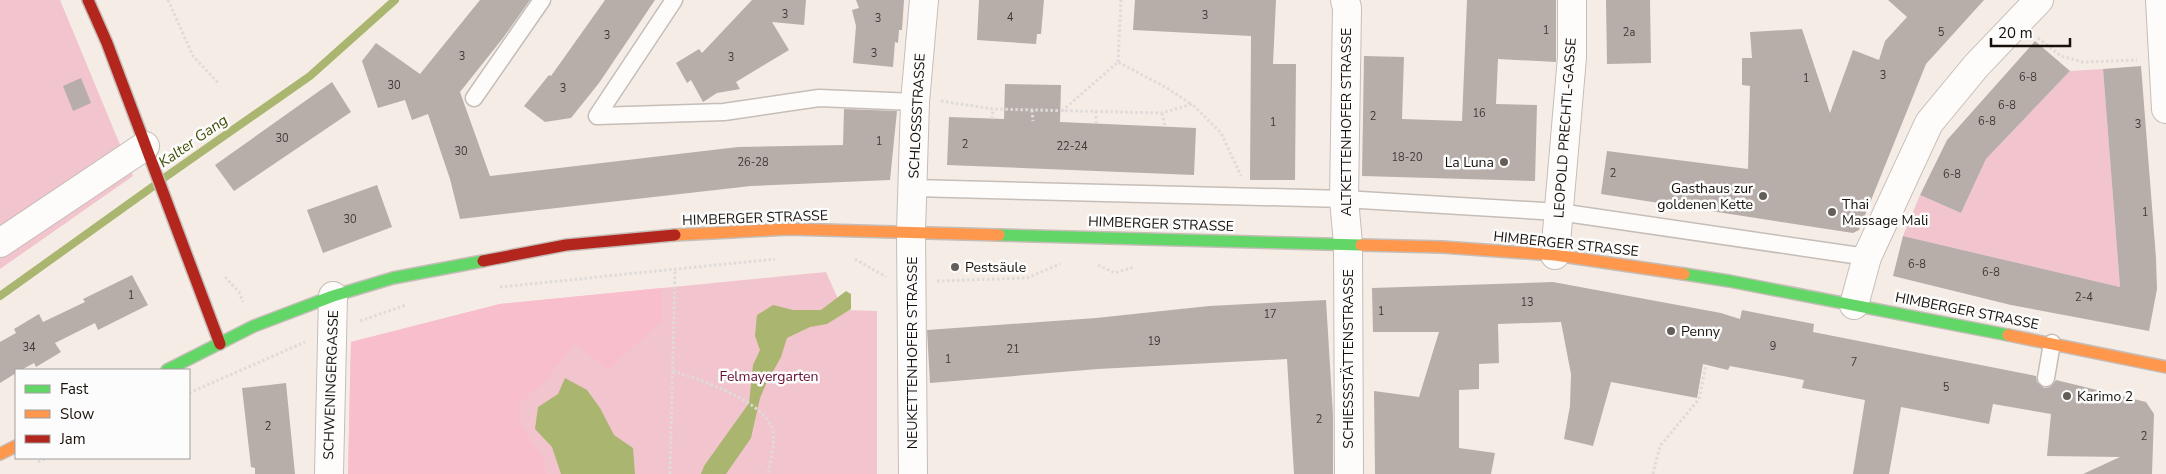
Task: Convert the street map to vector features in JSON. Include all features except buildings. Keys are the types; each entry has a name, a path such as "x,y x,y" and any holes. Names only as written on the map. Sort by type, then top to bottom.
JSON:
{"main road":[{"path":"88,0 107,43 220,344"},
{"name":"HIMBERGER STRASSE","path":"169,369 254,326 334,296 394,278 566,245 674,235 788,229 1442,246 1554,255 1720,279 2166,367"},
{"path":"0,454 15,446"}],"street":[{"name":"SCHLOSSSTRASSE","path":"911,231 915,102 924,0"},
{"name":"ALTKETTENHOFER STRASSE","path":"1345,0 1347,8 1344,199 1348,244"},
{"name":"LEOPOLD PRECHTL-GASSE","path":"1554,255 1572,57 1572,0"},
{"path":"1854,305 1867,257 1929,123 1976,66 2039,0"},
{"path":"2160,0 2166,109"},
{"path":"0,243 147,151"},
{"name":"NEUKETTENHOFER STRASSE","path":"911,231 913,282 913,474"},
{"name":"SCHIESSSTÄTTENSTRASSE","path":"1348,244 1349,474"},
{"name":"SCHWENINGERGASSE","path":"329,474 334,296"}],"lane":[{"path":"474,98 542,0"},
{"path":"674,0 597,116 724,112 819,98 915,102"},
{"path":"913,188 1344,199 1559,212 1867,257"},
{"path":"2046,378 2052,343"}],"path":[{"path":"168,0 193,56 219,84"},
{"path":"1062,111 1118,62 1121,0"},
{"path":"2018,22 2061,56 2083,62 2163,59"},
{"path":"1118,62 1167,88 1192,104 1221,133 1241,174 1243,196"},
{"path":"915,102 948,101 993,109 1162,113 1192,104"},
{"path":"992,119 993,109"},
{"path":"1032,110 1033,121"},
{"path":"1096,111 1096,123"},
{"path":"1162,113 1165,126"},
{"path":"850,256 882,276 913,282 1027,278 1060,264 1068,264"},
{"path":"494,288 781,258"},
{"path":"1092,262 1115,273 1138,266"},
{"path":"670,474 675,270"},
{"path":"190,393 333,330 412,303"},
{"path":"1653,474 1660,446 1699,398 1706,365"},
{"path":"673,371 714,385 746,402 767,418 773,430 773,450 768,474"}],"green space":[{"path":"0,0 60,0 133,176 0,269"},
{"path":"2103,69 2120,287 1903,236 1920,195 1961,213 1986,159 2070,71"},
{"name":"Felmayergarten","path":"826,272 843,310 877,311 877,474 348,474 351,342 500,304"}],"shaded area":[{"path":"662,288 662,320 608,370 575,343 546,380 520,403 519,423 542,456 546,474 348,474 351,342 500,304"},
{"path":"846,291 851,294 851,309 827,324 810,327 787,338 781,357 760,398 751,438 726,474 701,474 704,466 749,403 753,365 760,350 755,336 757,315 773,305 793,310 821,310"},
{"path":"565,378 587,390 600,408 614,435 633,448 635,474 561,474 552,447 535,429 538,407 558,394"}],"waterway":[{"name":"Kalter Gang","path":"164,178 310,76 395,0"},
{"name":"Kalter Gang","path":"0,296 155,185"}],"traffic: fast":[{"path":"999,235 1361,245"},
{"path":"169,369 254,326 333,296 393,278 483,261"},
{"path":"1684,274 2008,335"}],"traffic: slow":[{"path":"675,235 788,229 999,235"},
{"path":"1361,245 1442,247 1555,255 1684,274"},
{"path":"2008,335 2166,367"},
{"path":"0,454 15,446"}],"traffic: jam":[{"path":"88,0 107,43 220,344"},
{"path":"483,261 566,245 675,235"}],"place":[{"name":"La Luna","path":"1504,162"},
{"name":"Gasthaus zur goldenen Kette","path":"1763,196"},
{"name":"Thai Massage Mali","path":"1832,212"},
{"name":"Pestsäule","path":"955,267"},
{"name":"Penny","path":"1671,331"},
{"name":"Karimo 2","path":"2067,396"}]}
